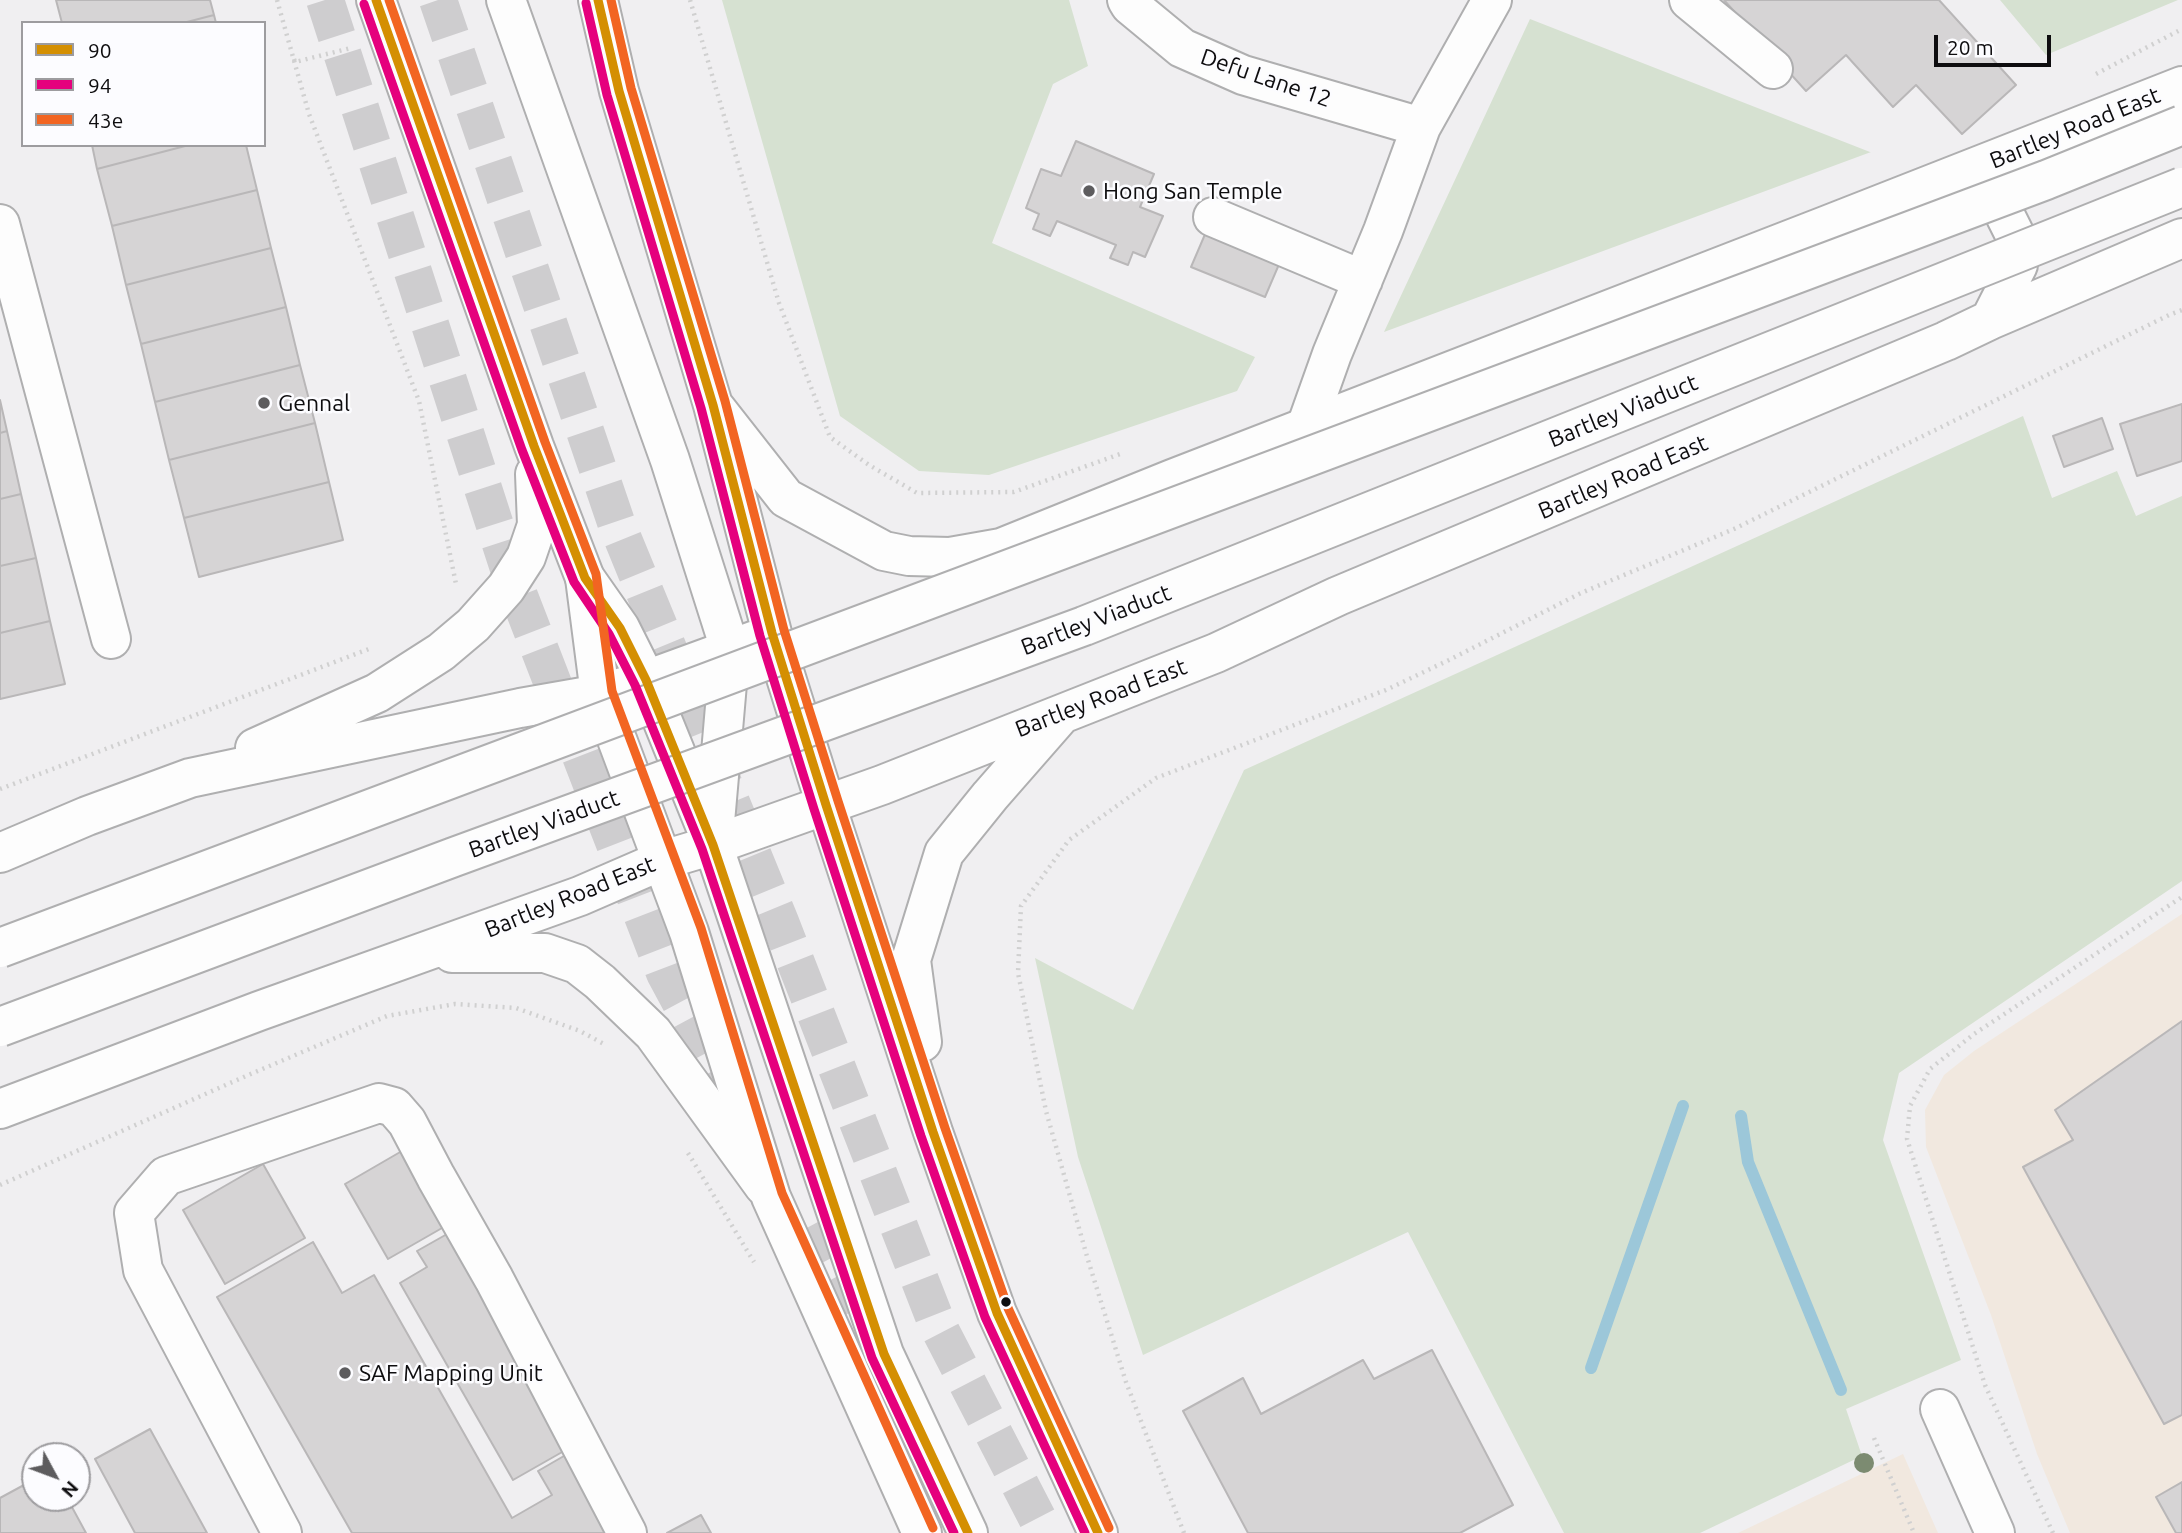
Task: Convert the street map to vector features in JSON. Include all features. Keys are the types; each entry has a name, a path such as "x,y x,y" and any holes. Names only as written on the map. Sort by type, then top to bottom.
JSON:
{"main road":[{"path":"376,0 534,446 585,578 600,694 689,932 771,1197 922,1533"},
{"path":"506,0 670,460 730,649 713,845"},
{"path":"598,0 619,91 713,405 772,633 826,805 933,1132 997,1313 1098,1533"},
{"name":"Defu Lane 12","path":"1127,0 1182,48 1243,75 1421,127"},
{"path":"1306,427 1421,127 1492,0"},
{"path":"1689,0 1773,69"},
{"name":"Bartley Road East","path":"713,405 786,498 884,551 909,556 950,557 1001,548 2182,86"},
{"path":"0,948 2046,180 2182,125"},
{"path":"1953,176 2000,205 2015,235 2018,265 1990,320"},
{"name":"Bartley Viaduct","path":"0,1027 1084,626 2182,187"},
{"path":"1213,216 1363,280"},
{"path":"0,224 111,639"},
{"name":"Bartley Road East","path":"0,1109 258,1011 580,896 663,860 882,785 1216,653 1338,596 1947,341 2182,238"},
{"path":"1332,354 1363,405"},
{"path":"0,853 87,816 190,778 376,693 441,652 487,610 506,588 526,557 537,525 534,446"},
{"path":"585,578 620,628 646,680 713,845 884,1354 968,1533"},
{"path":"190,778 520,708 600,694 646,680 772,633"},
{"path":"933,1132 911,960 944,853 1063,712"},
{"path":"424,953 545,953 577,964 600,982 653,1033 771,1197"},
{"path":"282,1533 143,1270 134,1213 166,1176 379,1103 394,1107 407,1122 494,1279 627,1533"},
{"path":"1940,1409 1995,1533"}],"path":[{"path":"278,0 295,62 389,38"},
{"path":"278,0 309,114 419,401 456,578 455,609 487,610"},
{"path":"690,0 779,303 830,438 917,493"},
{"path":"1184,1533 1126,1382 1088,1260 1046,1111 1018,973 1021,906 1069,841 1156,778 1386,690 1581,593 1734,529 2169,314 2182,310"},
{"path":"0,789 369,648"},
{"path":"2053,1533 1985,1385 1907,1139 1910,1105 1930,1069 1974,1034 2182,897"},
{"path":"0,1185 387,1016 456,1004 516,1008 580,1031 612,1048"},
{"path":"1874,1437 1914,1533"}],"shaded area":[{"path":"2182,914 2182,1533 2070,1533 2037,1454 1991,1315 1926,1147 1925,1110 1944,1075 1974,1051"},
{"path":"1903,1454 1938,1533 1738,1533"}],"green space":[{"path":"722,0 1069,0 1088,66 1053,84 992,243 1255,357 1237,391 989,475 919,471 840,416"},
{"path":"2000,0 2178,0 2046,55"},
{"path":"1530,19 1870,152 1871,152 1384,332"},
{"path":"2023,416 2052,498 2117,471 2136,516 2182,496 2182,881 1899,1073 1883,1140 1961,1360 1846,1409 1862,1456 1700,1533 1564,1533 1408,1232 1143,1355 1078,1157 1035,958 1133,1010 1244,770"}],"building":[{"path":"56,0 210,0 214,15 191,21 61,21"},
{"path":"1724,0 1939,0 2016,85 1962,134 1916,85 1893,107 1846,55 1806,91"},
{"path":"214,15 216,21 191,21"},
{"name":"Hong San Temple","path":"1076,141 1154,174 1140,207 1163,216 1145,257 1133,252 1128,265 1110,258 1116,245 1057,221 1050,236 1033,229 1039,214 1026,208 1041,169 1061,176"},
{"path":"92,147 181,147 97,169"},
{"path":"181,147 246,147 257,190 112,226 97,169"},
{"path":"257,190 271,248 126,285 112,226"},
{"path":"1206,232 1280,262 1265,297 1191,267"},
{"path":"271,248 286,307 141,344 126,285"},
{"path":"286,307 300,365 155,402 141,344"},
{"path":"300,365 315,423 169,460 155,402"},
{"path":"0,400 7,431 0,433"},
{"path":"2182,404 2182,461 2137,476 2120,424"},
{"path":"2102,418 2113,449 2064,467 2053,436"},
{"path":"315,423 329,482 184,518 169,460"},
{"path":"7,431 21,494 0,499 0,433"},
{"path":"329,482 343,540 199,577 184,518"},
{"path":"21,494 36,558 0,566 0,499"},
{"path":"36,558 50,621 0,633 0,566"},
{"path":"50,621 65,684 0,699 0,633"},
{"path":"2182,1021 2182,1415 2164,1424 2023,1167 2073,1140 2055,1110"},
{"path":"414,1144 456,1220 388,1259 345,1184"},
{"path":"263,1164 305,1238 225,1284 183,1210"},
{"path":"456,1229 578,1443 513,1480 400,1283 427,1267 417,1251"},
{"name":"SAF Mapping Unit","path":"313,1242 342,1293 374,1275 512,1518 552,1495 538,1471 576,1449 624,1533 352,1533 217,1297"},
{"path":"1432,1350 1513,1505 1460,1533 1248,1533 1183,1411 1243,1378 1261,1414 1363,1360 1374,1379"},
{"path":"150,1429 207,1533 135,1533 95,1459"},
{"path":"2182,1482 2182,1533 2176,1533 2156,1497"},
{"path":"21,1487 21,1512 75,1512 86,1533 0,1533 0,1498"},
{"path":"701,1515 711,1533 667,1533"}],"waterway":[{"path":"1591,1368 1683,1106"},
{"path":"1741,1116 1748,1162 1841,1390"}],"tunnel":[{"path":"325,0 512,578 665,973 730,1094"},
{"path":"438,0 616,522 780,922 937,1324 1045,1533"},
{"path":"803,1230 879,1371"}],"transit line":[{"name":"90","path":"376,0 534,446 585,578 620,628 646,680 713,845 884,1354 968,1533"},
{"name":"43e","path":"389,0 545,442 596,574 612,691 701,928 782,1193 933,1528"},
{"name":"90","path":"598,0 619,91 713,405 772,633 826,805 933,1132 997,1313 1098,1533"},
{"name":"43e","path":"611,0 631,88 725,401 784,630 838,801 945,1128 1008,1308 1109,1528"},
{"name":"94","path":"586,3 607,95 701,408 760,636 814,809 921,1136 985,1317 1085,1533"},
{"name":"94","path":"364,4 522,450 574,582 609,634 635,685 702,849 872,1358 954,1533"}],"place":[{"name":"Hong San Temple","path":"1089,191"},
{"name":"Gennal","path":"264,403"},
{"name":"SAF Mapping Unit","path":"345,1373"}]}
